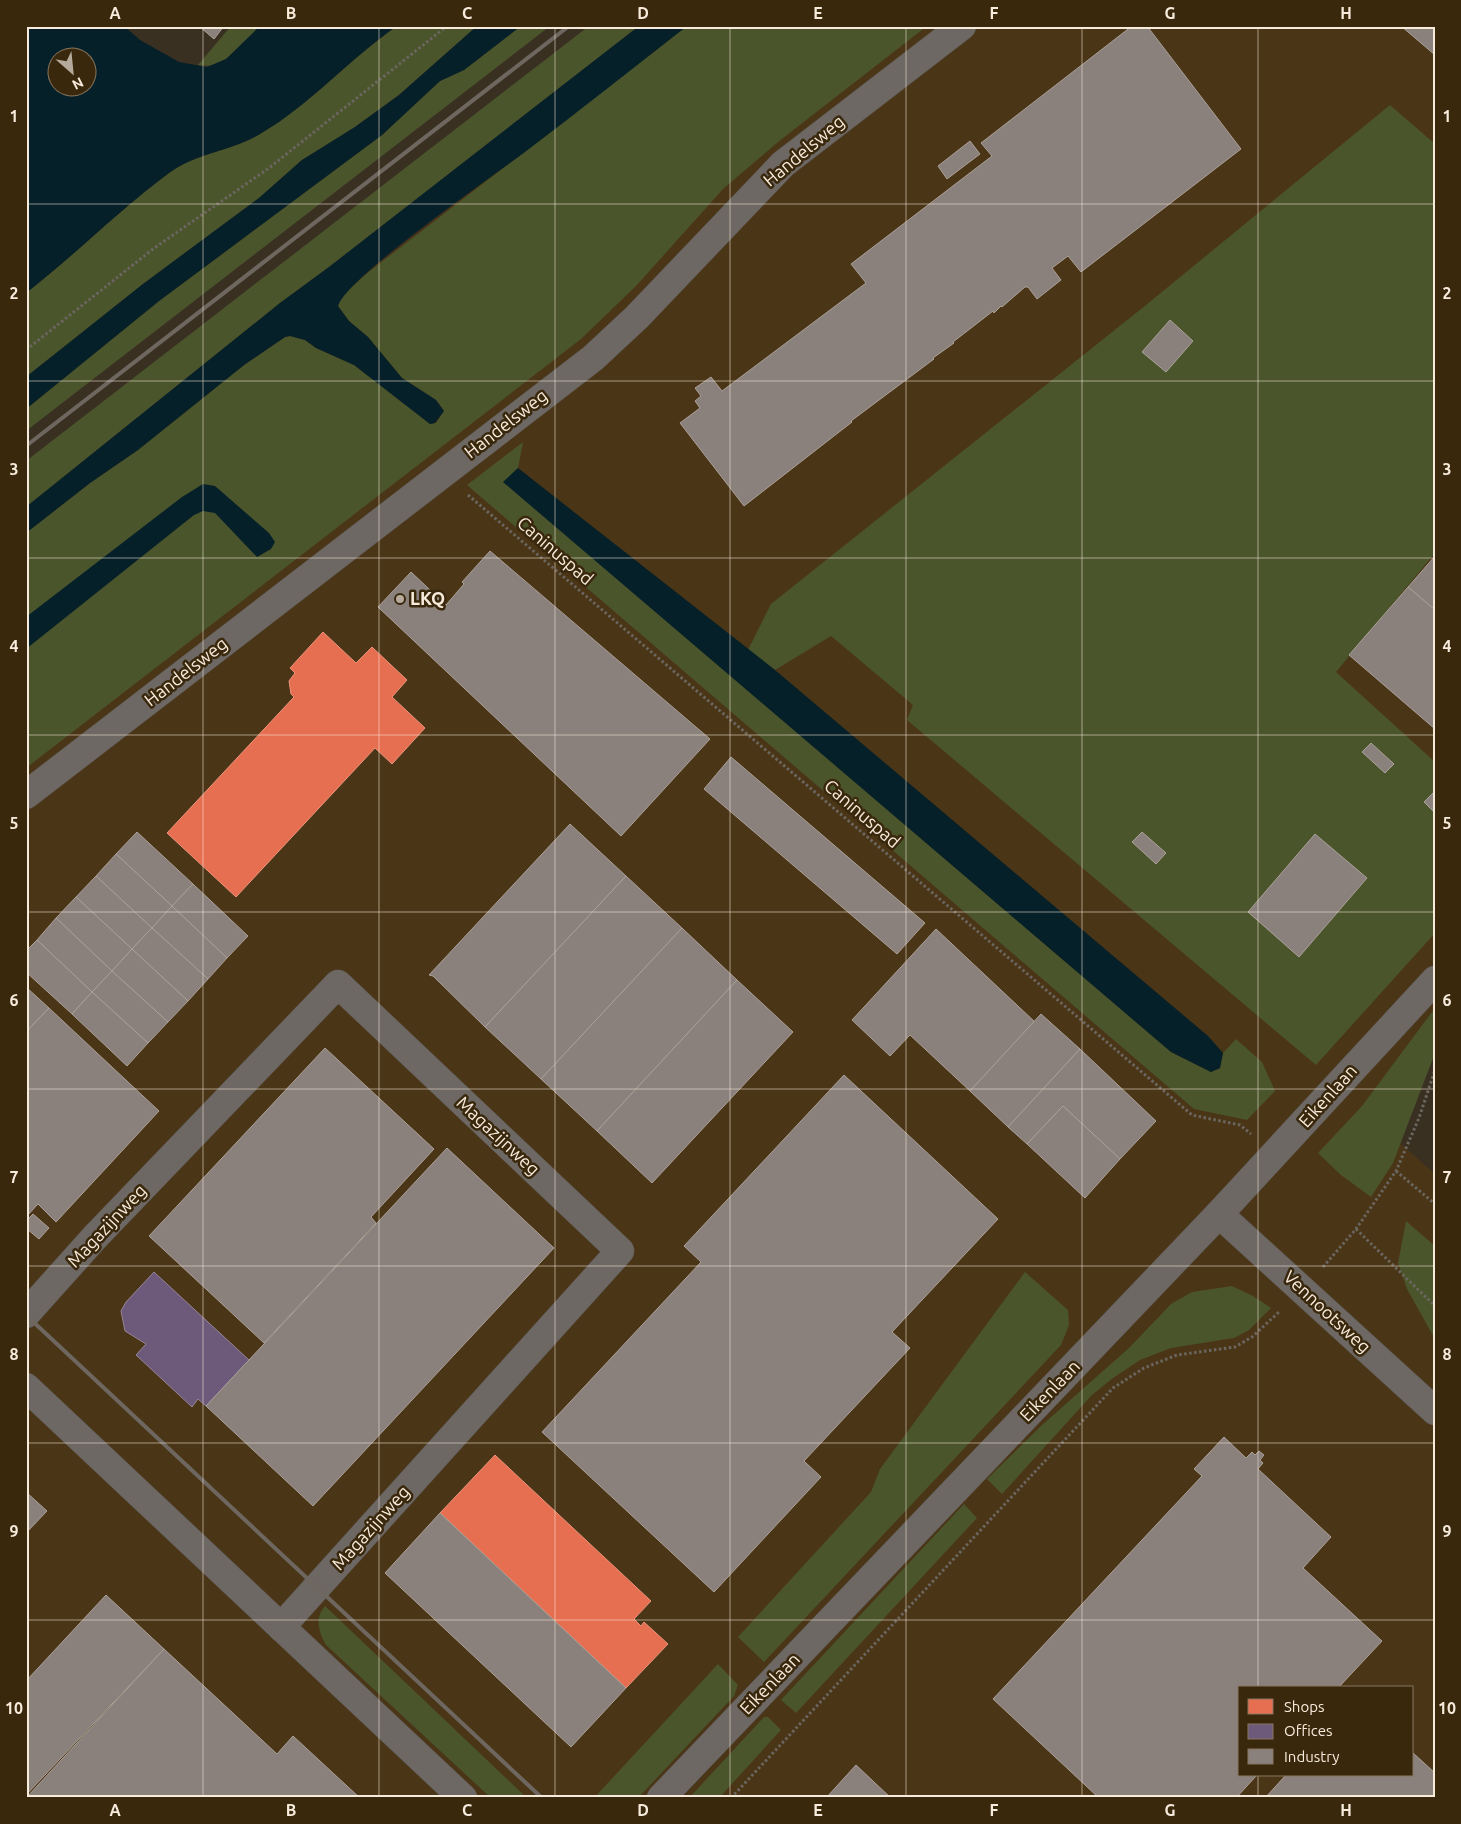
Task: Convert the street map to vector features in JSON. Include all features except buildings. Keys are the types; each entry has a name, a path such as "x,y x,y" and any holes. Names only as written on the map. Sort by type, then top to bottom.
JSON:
{"street":[{"name":"Handelsweg","path":"26,795 593,358 637,317 783,164 962,26"},
{"name":"Eikenlaan","path":"661,1798 1219,1214 1435,980"},
{"name":"Magazijnweg","path":"26,1314 95,1237 338,984 620,1251 281,1627"},
{"name":"Vennootsweg","path":"1219,1214 1435,1411"},
{"path":"26,1387 463,1798"}],"path":[{"path":"26,350 153,250 269,168 447,26"},
{"name":"Caninuspad","path":"443,473 1192,1115 1240,1125 1275,1154"},
{"path":"731,1798 1113,1388 1144,1368 1177,1355 1234,1347 1252,1338 1303,1289 1356,1229 1396,1172 1420,1118 1435,1070"},
{"path":"1396,1172 1435,1204"},
{"path":"1356,1229 1435,1306"}],"shaded area":[{"path":"687,26 1435,26 1435,1056 1377,1123 1435,1174 1435,1798 26,1798 26,533"}],"green space":[{"path":"231,26 260,26 225,60 207,66 198,65"},
{"path":"397,26 477,26 399,95 355,127 302,160 259,198 143,284 26,377 26,293 132,202 169,173 191,161 237,145 260,134 296,110 362,53"},
{"path":"521,26 550,26 26,431 26,409 159,301 382,135 440,81 464,70"},
{"path":"589,26 639,26 280,303 26,507 26,461"},
{"path":"687,26 927,26 778,142 723,189 637,285 581,339 26,768 26,533 90,483 138,450 244,365 285,337 290,336 305,340 316,348 354,365 430,424 436,423 444,411 436,400 402,378 368,337 349,321 338,306 341,297 366,274"},
{"path":"1390,105 1435,144 1435,553 1336,672 1435,762 1435,933 1316,1065 907,720 913,705 831,636 775,670 748,650 771,604 1146,305"},
{"path":"523,442 518,468 504,482 1171,1052 1211,1072 1220,1068 1223,1053 1236,1039 1262,1062 1275,1091 1247,1120 1194,1109 467,485"},
{"path":"1435,1008 1435,1053 1393,1163 1371,1197 1341,1175 1318,1153 1362,1106"},
{"path":"1406,1221 1435,1246 1435,1339 1407,1289 1398,1263"},
{"path":"1025,1272 1068,1310 1069,1325 1061,1345 764,1662 738,1637 871,1492 880,1469"},
{"path":"1232,1286 1253,1296 1271,1308 1249,1330 1234,1338 1171,1348 1140,1360 1092,1395 1002,1494 987,1479 1042,1425 1129,1348 1171,1304 1192,1292"},
{"path":"964,1504 977,1518 796,1713 781,1700"},
{"path":"325,1606 527,1798 491,1798 326,1645 321,1636 319,1626 320,1615"},
{"path":"718,1664 738,1685 734,1696 638,1798 594,1798"},
{"path":"764,1717 768,1717 781,1730 719,1798 689,1798"}],"water":[{"path":"26,26 124,26 140,40 179,62 207,67 226,59 260,26 397,26 362,53 296,110 260,134 237,145 191,161 169,173 132,202 26,293"},
{"path":"477,26 521,26 464,70 440,81 382,135 159,301 26,409 26,377 143,284 259,198 302,160 355,127 399,95"},
{"path":"639,26 687,26 545,137 392,251 347,292 338,306 349,321 368,337 402,378 436,400 444,411 435,423 430,424 354,365 316,348 305,340 290,336 285,337 244,365 138,450 90,483 26,533 26,507 280,303"},
{"path":"518,468 775,670 1208,1036 1223,1053 1220,1068 1211,1072 1171,1052 503,482"},
{"path":"203,484 215,486 269,533 275,542 271,549 257,557 215,513 203,511 194,515 26,649 26,617 182,497"}],"railway":[{"path":"26,446 569,26"},
{"path":"26,1315 542,1798"}],"place":[{"name":"LKQ","path":"400,599"}]}
